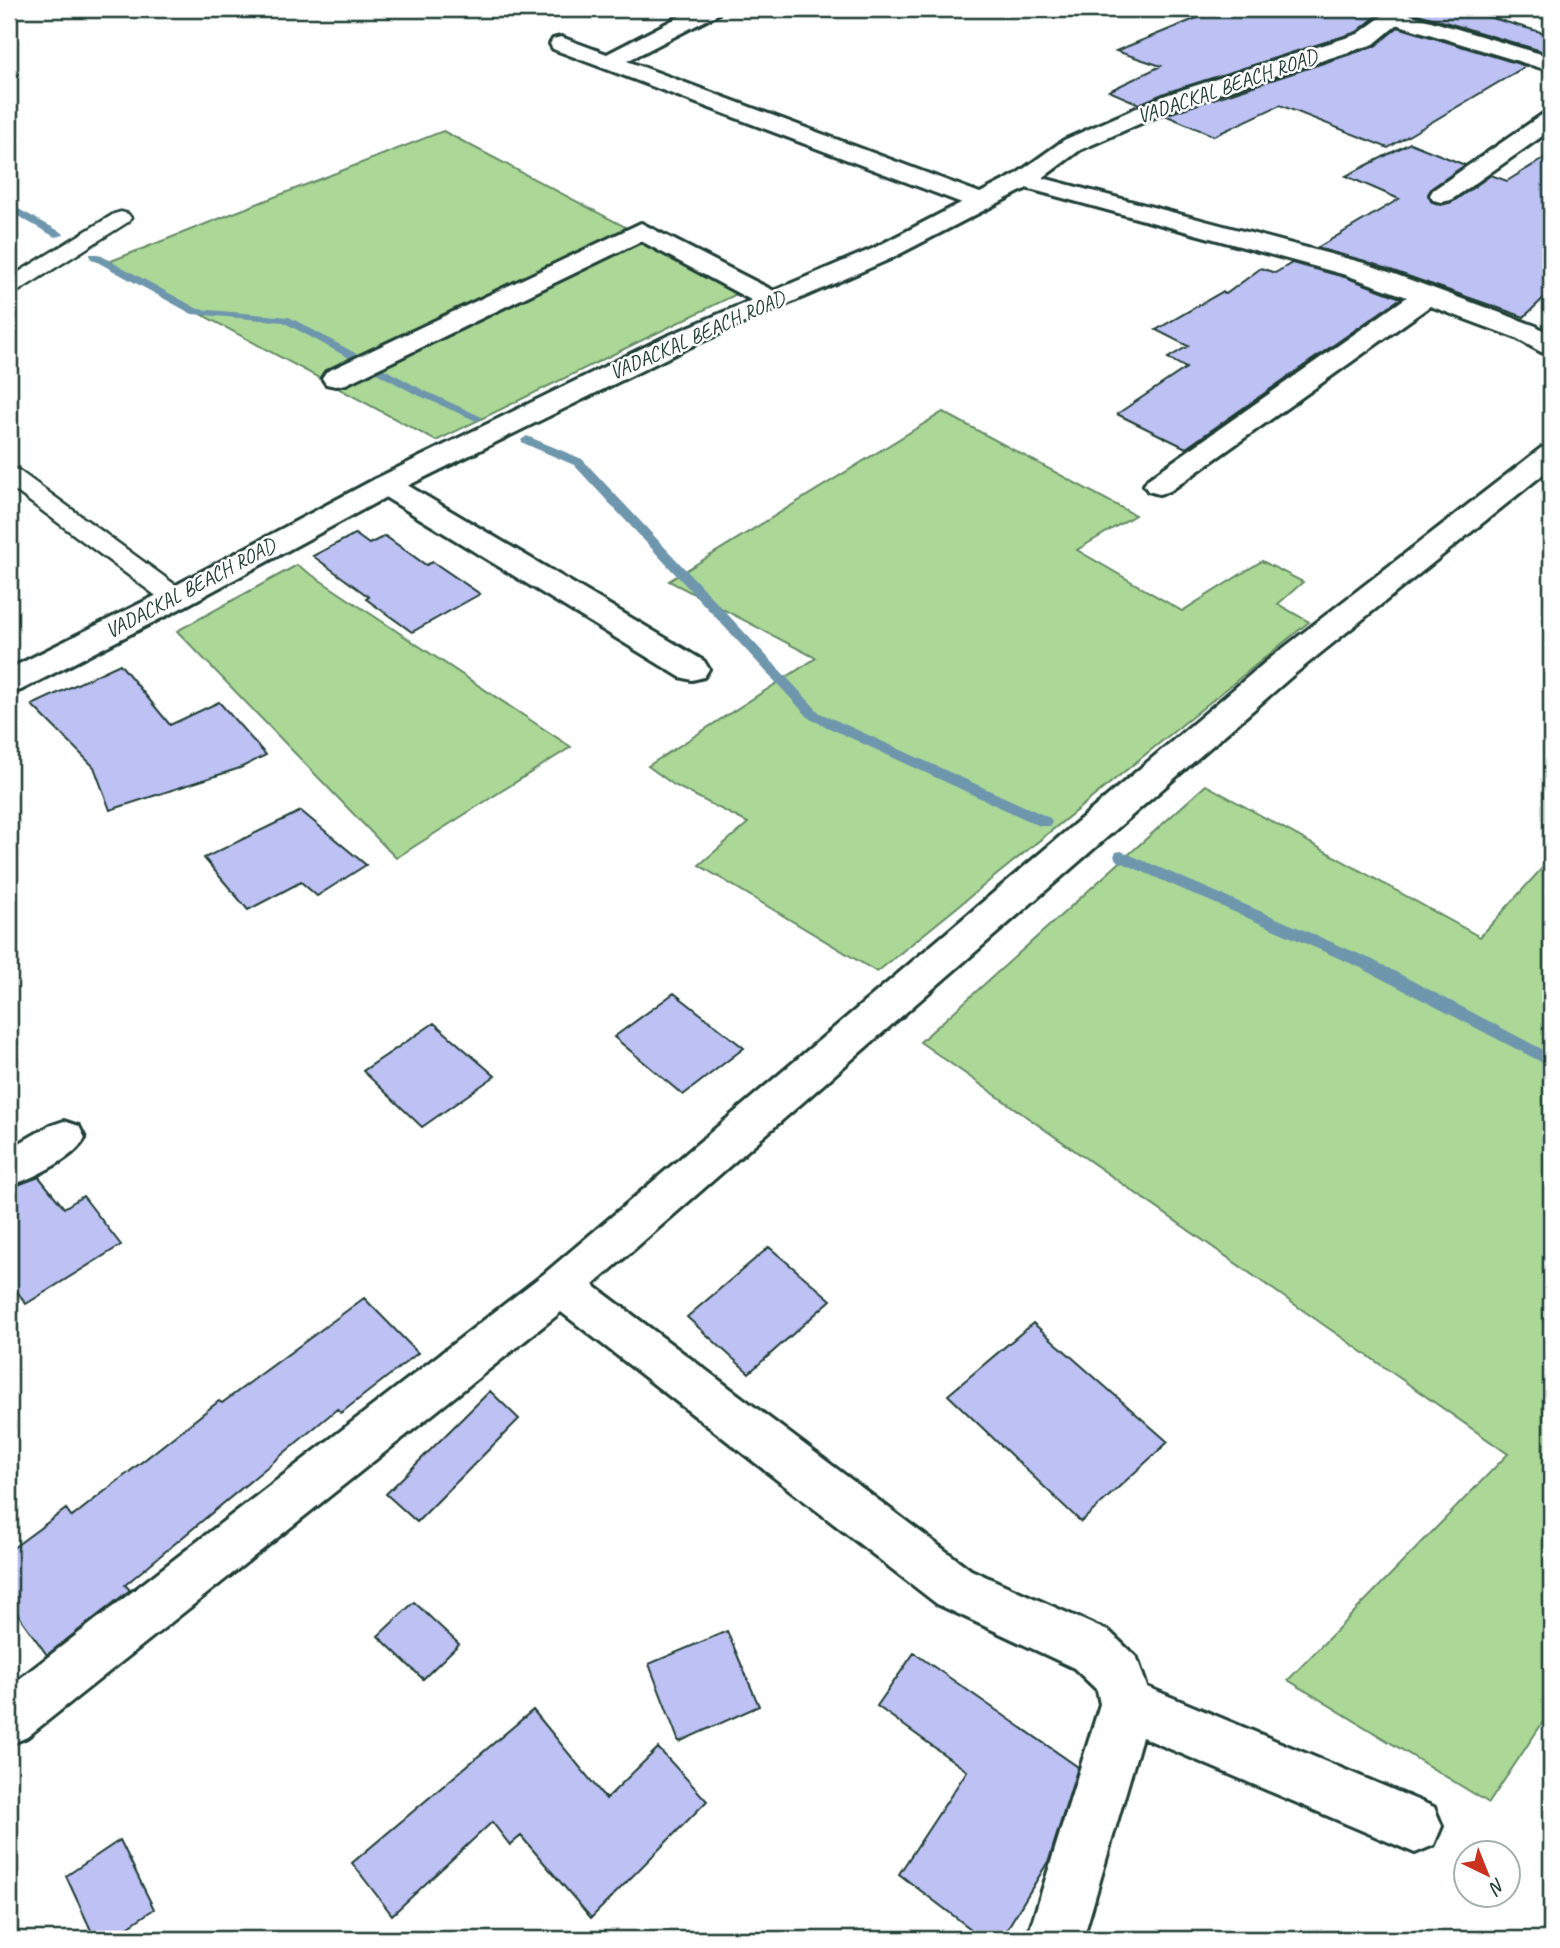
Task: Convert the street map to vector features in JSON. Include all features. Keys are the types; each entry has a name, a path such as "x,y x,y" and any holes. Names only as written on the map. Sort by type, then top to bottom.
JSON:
{"street":[{"path":"608,62 710,9"},
{"path":"1389,11 1551,64"},
{"name":"VADACKAL BEACH ROAD","path":"9,682 176,598 386,485 675,343 881,254 1024,180 1072,145 1174,100 1366,39 1389,23 1389,11"},
{"path":"561,44 979,201"},
{"path":"1442,195 1551,119"},
{"path":"1024,180 1355,269 1526,332 1551,346"},
{"path":"356,369 641,231 773,301"},
{"path":"1159,485 1428,295"},
{"path":"9,1719 561,1286 1280,668 1551,454"},
{"path":"386,485 692,669"},
{"path":"9,1169 64,1138"},
{"path":"561,1286 954,1587 1092,1650 1119,1676 1125,1704 1055,1939"},
{"path":"1125,1704 1415,1826"}],"lane":[{"path":"9,286 121,218"},
{"path":"9,475 176,598"}],"green space":[{"path":"443,131 745,290 436,441 106,263"},
{"path":"943,412 1135,515 1077,550 1182,611 1262,561 1303,582 1278,604 1309,622 877,972 699,865 748,823 674,785 648,766 816,658 669,581"},
{"path":"297,565 571,747 396,858 177,631"},
{"path":"1206,785 1480,937 1551,858 1551,1710 1489,1803 1288,1680 1508,1454 920,1042"}],"building":[{"path":"1219,9 1385,9 1357,32 1165,93 1139,104 1109,91 1161,66 1116,51"},
{"path":"1418,9 1461,9 1551,35 1551,51 1548,53 1415,13"},
{"path":"1398,27 1526,66 1388,148 1280,105 1214,136 1165,115 1375,46"},
{"path":"1410,143 1465,165 1432,188 1428,194 1431,201 1441,205 1452,202 1491,175 1507,181 1551,154 1551,291 1524,317 1365,261 1317,248 1399,199 1346,176"},
{"path":"1292,263 1345,277 1401,298 1186,448 1117,414 1186,368 1168,358 1188,346 1156,330 1222,292 1226,294 1261,268 1275,273"},
{"path":"355,534 369,544 385,536 426,565 433,562 480,594 412,632 313,556"},
{"path":"120,664 170,725 219,702 266,755 240,768 110,810 94,767 32,705"},
{"path":"301,811 366,865 317,896 301,882 248,910 204,858"},
{"path":"674,993 744,1048 683,1095 614,1037"},
{"path":"434,1023 495,1076 422,1127 363,1071"},
{"path":"39,1177 64,1208 83,1196 121,1245 26,1304 9,1280 9,1188"},
{"path":"769,1247 831,1300 749,1373 687,1317"},
{"path":"364,1298 418,1353 341,1413 337,1409 125,1585 130,1590 47,1655 9,1602 9,1551 66,1509 72,1517 219,1401 222,1403"},
{"path":"1033,1323 1168,1442 1081,1522 948,1395"},
{"path":"490,1391 519,1419 417,1522 386,1494"},
{"path":"414,1602 459,1644 423,1679 378,1636"},
{"path":"727,1631 759,1706 679,1742 649,1664"},
{"path":"914,1653 1078,1767 1049,1860 1001,1939 984,1939 899,1874 967,1771 877,1706"},
{"path":"533,1710 606,1799 658,1748 707,1801 591,1918 521,1836 510,1845 492,1822 392,1915 352,1863"},
{"path":"120,1840 154,1909 110,1939 95,1939 66,1876"}],"waterway":[{"path":"9,207 59,235"},
{"path":"94,256 196,312 285,319 417,391 476,417"},
{"path":"527,440 578,462 815,716 1045,822"},
{"path":"1121,856 1367,964 1551,1061"}]}
